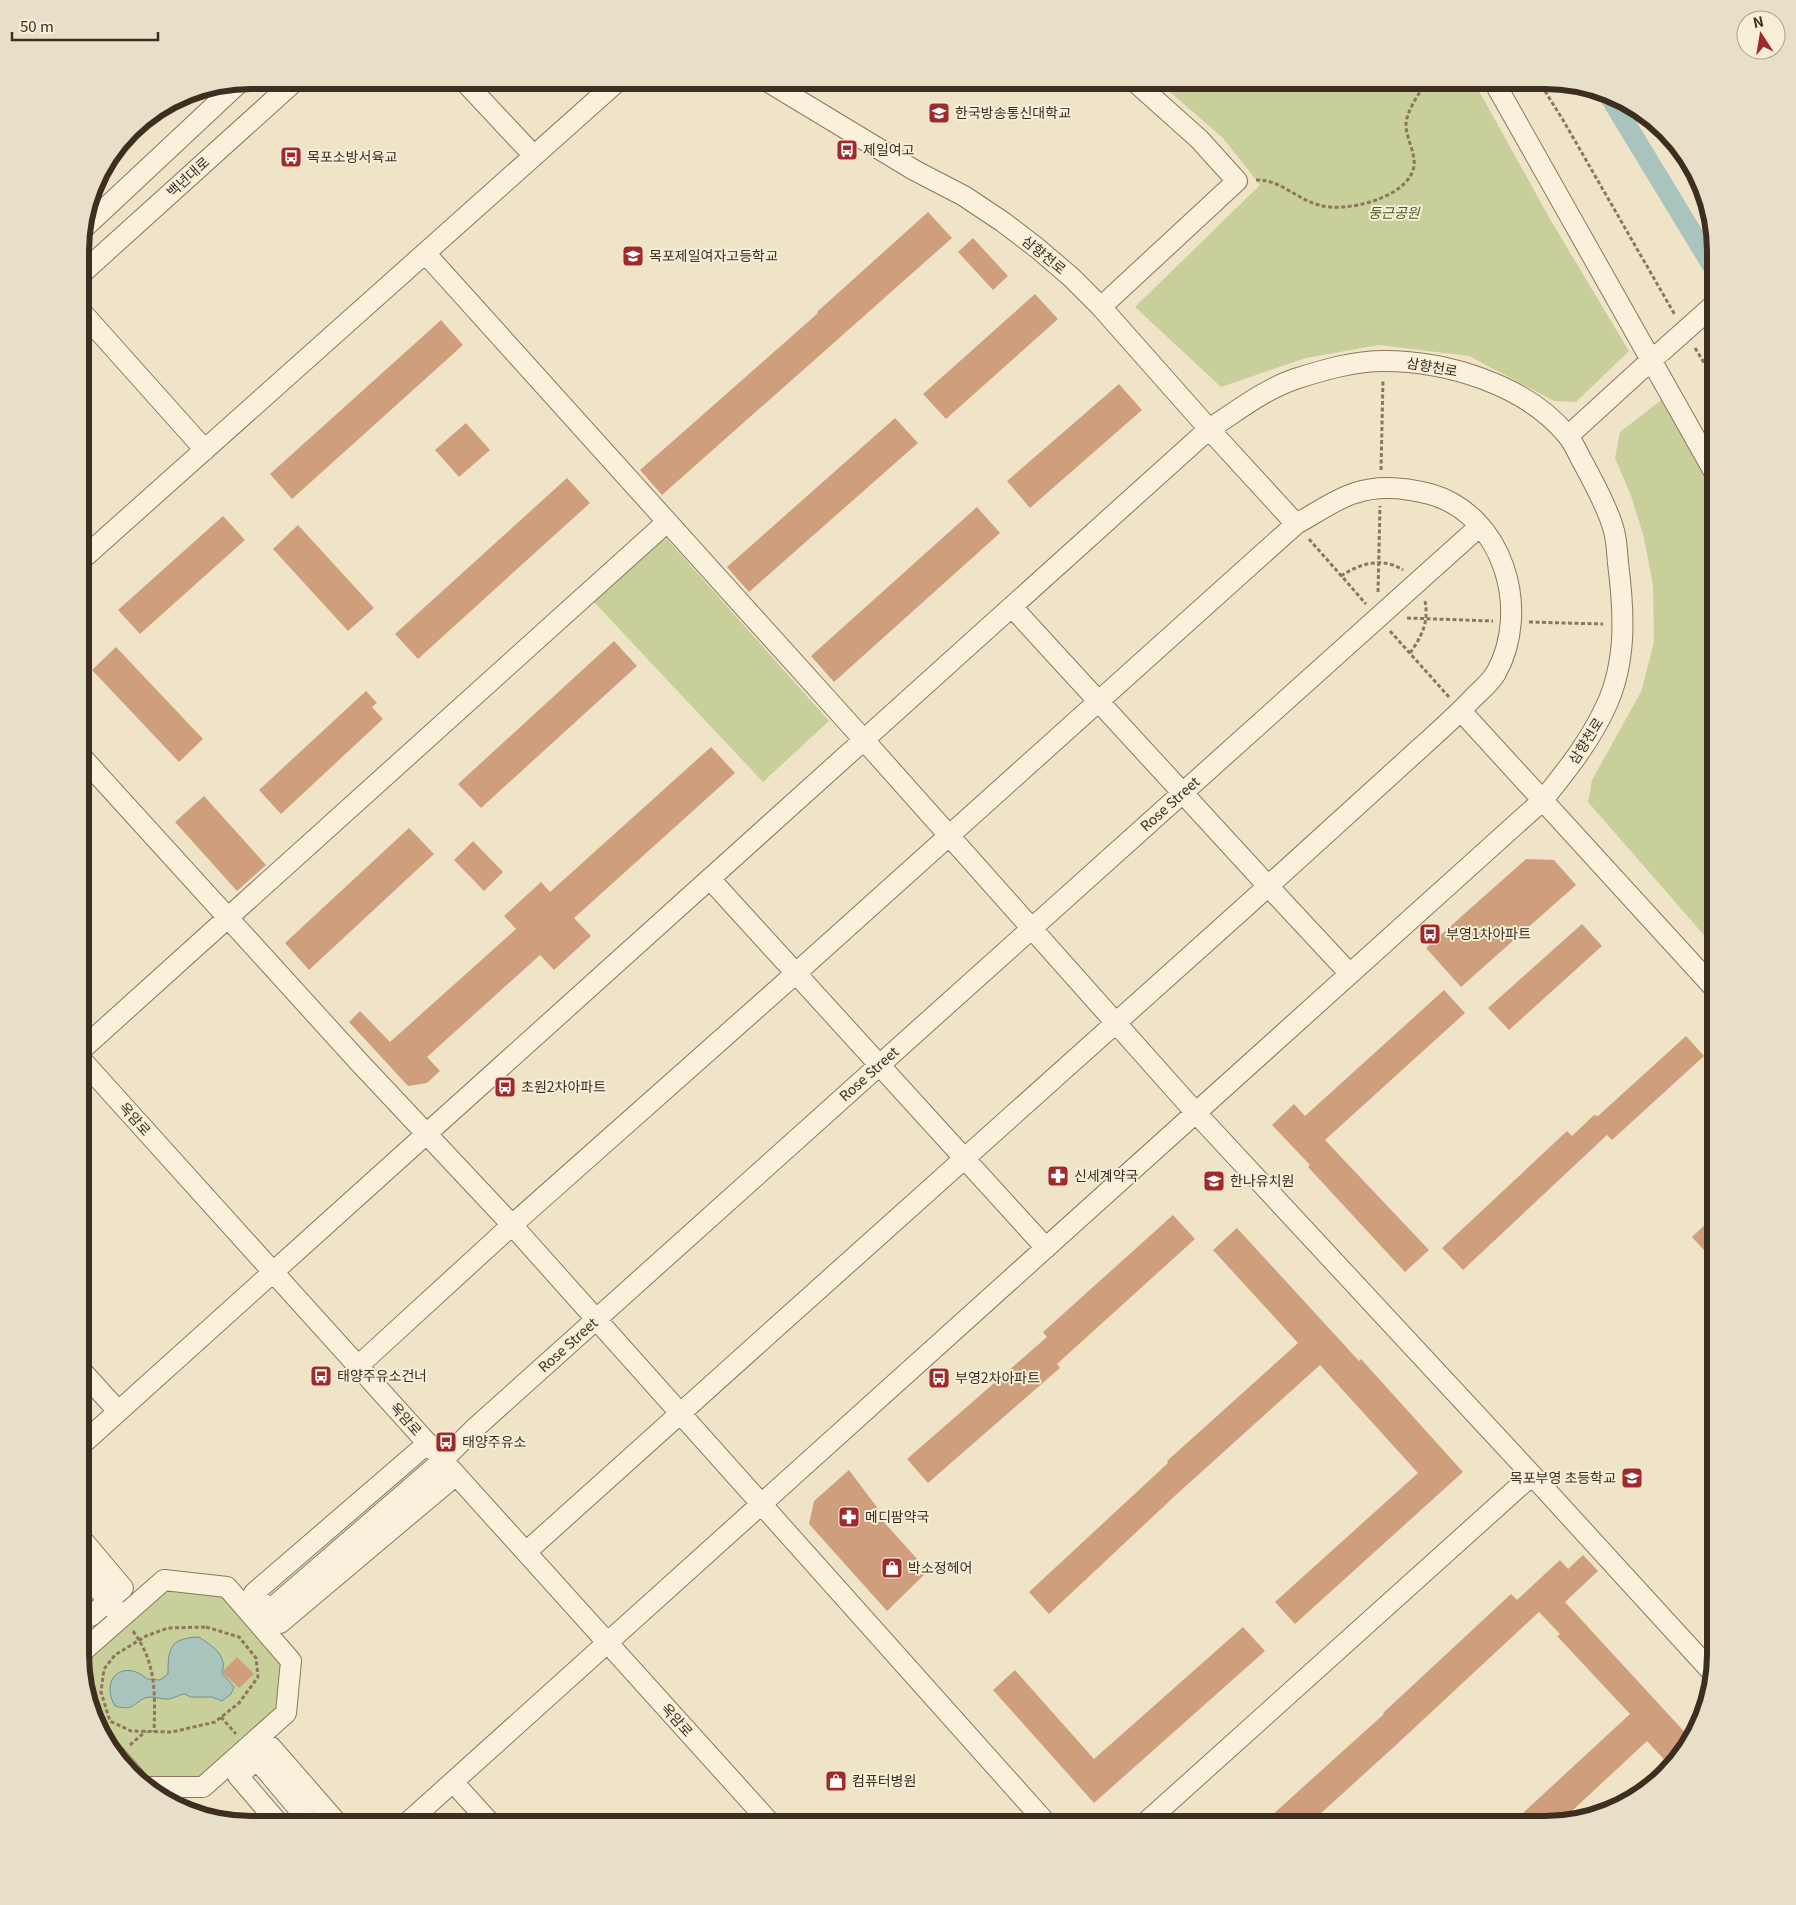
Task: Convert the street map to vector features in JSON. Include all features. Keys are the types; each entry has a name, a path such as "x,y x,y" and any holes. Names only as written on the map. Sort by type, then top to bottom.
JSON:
{"street":[{"name":"백년대로","path":"89,267 286,89"},
{"path":"471,89 534,156"},
{"path":"89,554 609,89"},
{"name":"삼향천로","path":"415,1816 1543,800 1570,767 1592,734 1608,703 1618,666 1624,625 1614,531 1596,486 1568,436 1552,419 1520,395 1490,382 1448,368 1408,362 1383,361 1330,369 1292,380 1264,393 1209,429 1071,277 1003,222 964,196 914,170 779,89"},
{"path":"1100,307 1238,181 1199,139 1143,89"},
{"path":"1498,89 1656,356 1707,457"},
{"path":"92,221 231,90"},
{"path":"425,253 864,740 1196,1113 1706,1666"},
{"path":"1568,436 1707,311"},
{"path":"89,320 205,450"},
{"path":"89,1438 1209,429 1296,524"},
{"path":"358,1366 512,1225 796,974 1296,524 1355,492 1397,488 1439,497 1464,511 1480,526 1498,551 1507,576 1512,600 1511,621 1505,655 1493,679 1461,711 1268,886 526,1552"},
{"path":"89,1043 667,522"},
{"name":"Rose Street","path":"263,1616 442,1460 596,1319 1480,526"},
{"path":"1012,607 1350,974"},
{"path":"1461,711 1707,980"},
{"path":"89,765 512,1225 1040,1816"},
{"path":"710,879 1046,1248"},
{"name":"옥암로","path":"89,1068 764,1816"},
{"path":"89,1378 118,1411"},
{"path":"272,1816 238,1776 252,1754 286,1713 291,1661 263,1616 254,1593 428,1443"},
{"path":"89,1646 164,1580 227,1587 263,1616 280,1623 456,1475"},
{"path":"1153,1816 1532,1475"},
{"path":"89,1548 123,1588 91,1616 89,1614"},
{"path":"89,1579 122,1616"},
{"path":"159,1787 203,1788 252,1754 271,1748 331,1816"},
{"path":"252,1754 304,1816"},
{"path":"453,1782 484,1816"}],"path":[{"path":"1238,181 1263,180 1271,182 1319,206 1333,208 1346,207 1386,197 1408,180 1413,170 1414,163 1406,124 1422,89"},
{"path":"1544,89 1675,315"},
{"path":"1690,340 1707,367"},
{"path":"122,1616 139,1640 154,1674 154,1732"},
{"path":"206,1627 239,1637 256,1658 258,1677 239,1703 215,1722 172,1732 154,1732 131,1731 110,1721 101,1692 104,1669 115,1655 146,1636 168,1628 206,1627"}],"green space":[{"name":"둥근공원","path":"1166,89 1478,89 1550,219 1629,351 1576,402 1554,401 1469,356 1379,345 1306,358 1221,387 1135,307 1260,185 1223,138"},
{"path":"1665,397 1707,470 1707,939 1588,802 1592,780 1641,692 1654,642 1653,585 1643,534 1631,496 1615,458 1620,432"},
{"path":"667,539 829,721 763,782 593,601 653,542"},
{"path":"170,1586 221,1593 283,1667 281,1709 202,1780 149,1778 109,1733 94,1696 90,1676 91,1658"}],"water":[{"path":"199,1637 221,1656 223,1661 222,1673 234,1687 231,1694 222,1701 212,1697 190,1697 185,1694 169,1699 148,1697 129,1708 115,1706 110,1687 116,1675 123,1671 130,1671 138,1673 147,1679 160,1680 168,1674 170,1651 176,1642"}],"building":[{"path":"928,212 952,238 662,495 640,470 818,313"},
{"path":"973,238 1008,276 993,290 958,252"},
{"path":"1035,294 1058,319 946,419 923,394"},
{"path":"441,320 463,345 292,499 270,474"},
{"path":"1119,384 1142,410 1030,508 1007,481"},
{"path":"895,418 918,443 749,592 727,567"},
{"path":"466,423 490,450 459,477 435,450"},
{"path":"567,478 590,503 418,659 395,634"},
{"path":"977,507 1000,533 834,682 811,656"},
{"path":"223,516 245,540 140,634 118,610"},
{"path":"298,525 374,608 348,631 273,549"},
{"path":"614,641 637,666 481,808 458,784"},
{"path":"116,647 203,739 179,762 92,670"},
{"path":"366,691 377,703 372,707 383,719 281,814 259,790"},
{"path":"711,747 735,773 574,918 591,936 554,970 540,955 427,1057 440,1071 427,1083 408,1086 349,1022 360,1011 390,1042 516,929 504,916 541,882 550,892"},
{"path":"204,796 266,865 237,891 175,822"},
{"path":"409,828 434,854 309,970 285,943"},
{"path":"473,841 503,872 484,891 454,860"},
{"path":"1526,859 1554,860 1576,885 1461,987 1426,948"},
{"path":"1582,924 1602,946 1509,1030 1488,1008"},
{"path":"1444,990 1465,1013 1325,1140 1429,1250 1405,1272 1272,1125 1294,1104 1305,1116"},
{"path":"1686,1036 1704,1056 1612,1140 1607,1135 1463,1270 1442,1248 1567,1131 1572,1136 1594,1115 1598,1116"},
{"path":"1173,1215 1195,1239 1057,1364 1060,1368 928,1483 907,1459 1047,1337 1043,1332"},
{"path":"1707,1223 1707,1253 1692,1237"},
{"path":"1237,1228 1359,1361 1361,1359 1463,1472 1295,1624 1275,1602 1418,1473 1320,1365 1177,1494 1049,1614 1029,1592 1168,1463 1167,1461 1298,1343 1213,1250"},
{"path":"849,1470 885,1518 882,1520 928,1571 887,1611 809,1524 814,1501"},
{"path":"1583,1555 1598,1571 1565,1602 1686,1734 1666,1762 1647,1741 1568,1815 1520,1816 1630,1714 1557,1636 1560,1634 1539,1612 1318,1816 1271,1816 1384,1714 1511,1594 1517,1600 1560,1560 1568,1569"},
{"path":"1243,1627 1265,1651 1094,1803 993,1690 1015,1670 1094,1759"},
{"path":"237,1657 254,1674 239,1688 222,1672"}],"waterway":[{"path":"1614,104 1707,257"}],"place":[{"name":"한국방송통신대학교","path":"939,113"},
{"name":"제일여고","path":"847,150"},
{"name":"목포소방서육교","path":"291,157"},
{"name":"목포제일여자고등학교","path":"633,256"},
{"name":"부영1차아파트","path":"1430,934"},
{"name":"초원2차아파트","path":"505,1087"},
{"name":"신세계약국","path":"1058,1176"},
{"name":"한나유치원","path":"1214,1181"},
{"name":"태양주유소건너","path":"321,1376"},
{"name":"부영2차아파트","path":"939,1378"},
{"name":"태양주유소","path":"446,1442"},
{"name":"목포부영 초등학교","path":"1632,1478"},
{"name":"메디팜약국","path":"849,1517"},
{"name":"박소정헤어","path":"892,1568"},
{"name":"컴퓨터병원","path":"836,1781"}]}
